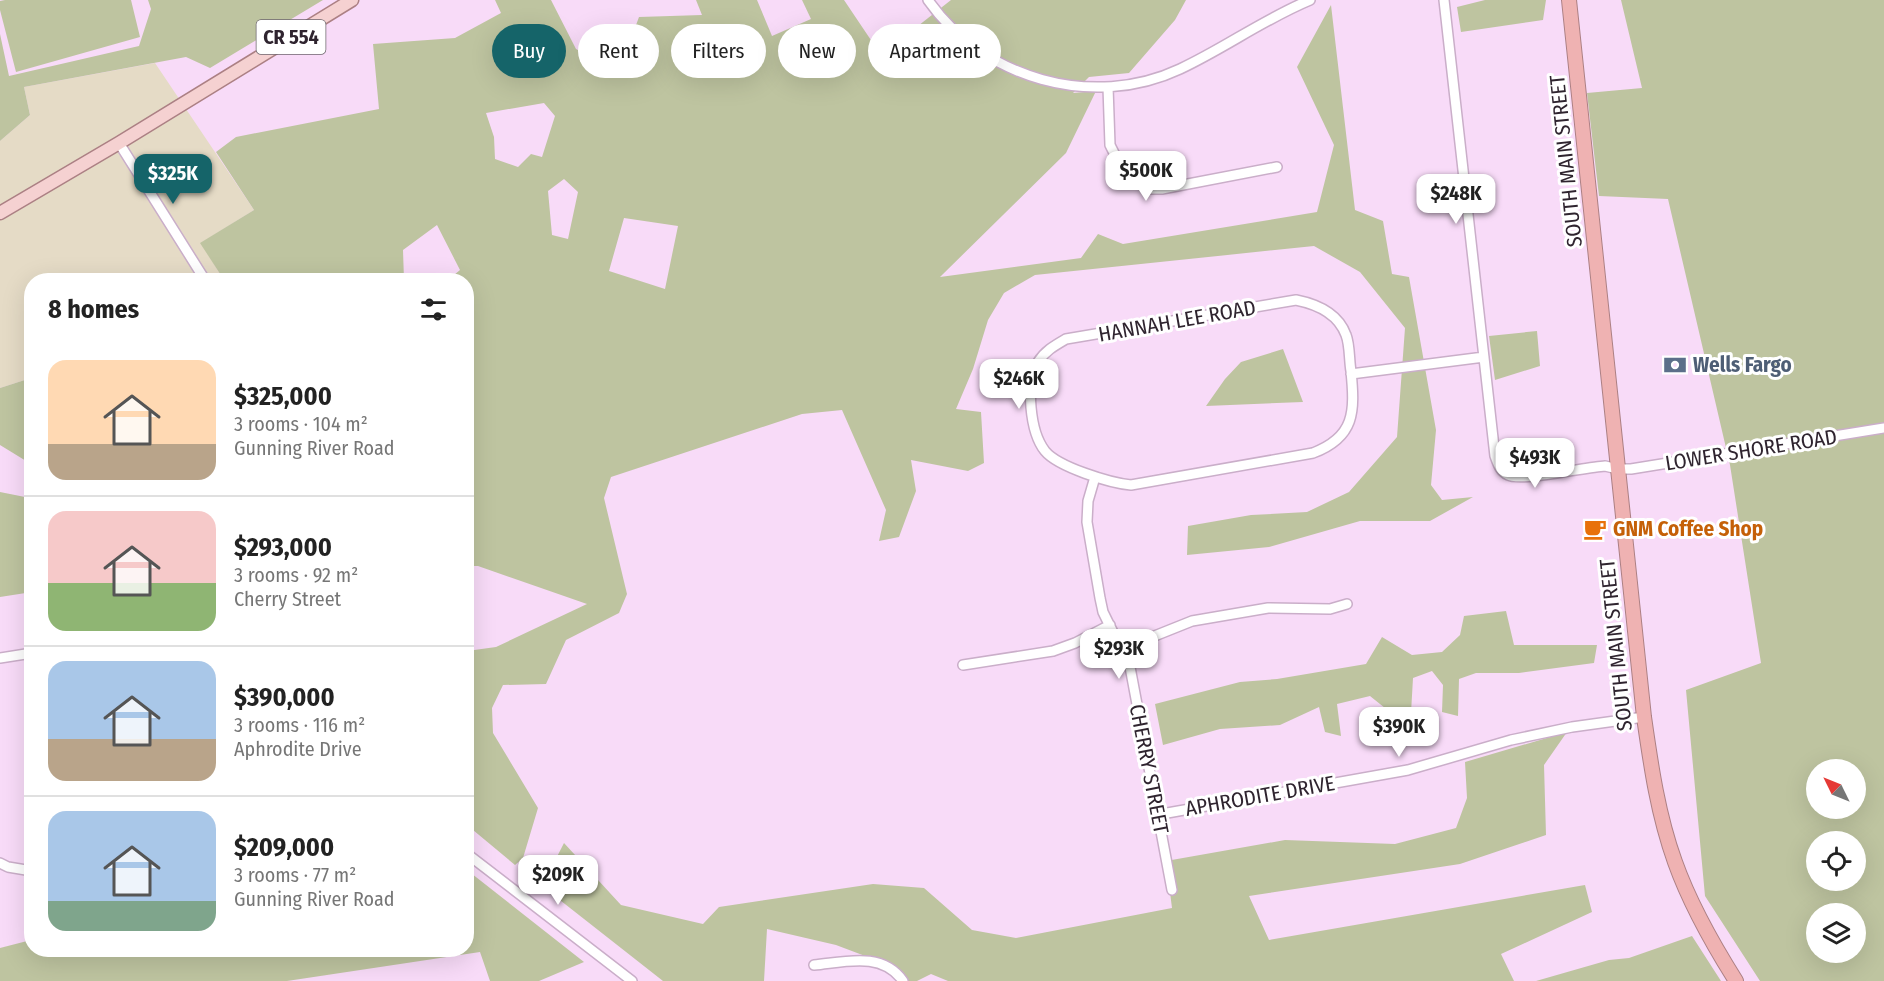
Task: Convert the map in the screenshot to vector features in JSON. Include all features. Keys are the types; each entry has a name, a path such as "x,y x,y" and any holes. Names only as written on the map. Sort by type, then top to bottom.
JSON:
{"highway":[{"name":"SOUTH MAIN STREET","path":"1569,0 1644,717 1654,783 1675,863 1695,910 1736,981"}],"main road":[{"name":"CR 554","path":"0,213 352,0"}],"street":[{"path":"928,0 960,37 976,50 1007,67 1035,78 1090,87 1108,87 1153,80 1181,69 1282,12 1310,0"},
{"path":"1351,374 1484,357 1444,0"},
{"path":"1108,87 1110,145 1121,167 1149,189 1162,189 1277,167"},
{"path":"119,143 201,273"},
{"name":"HANNAH LEE ROAD","path":"1296,300 1315,304 1325,309 1339,323 1346,335 1351,374 1354,404 1351,420 1344,432 1325,448 1313,453 1131,484 1115,483 1095,477 1055,460 1046,452 1037,437 1033,421 1030,380 1036,364 1047,350 1066,339 1296,300"},
{"name":"LOWER SHORE ROAD","path":"1484,357 1495,456 1499,468 1507,475 1521,478 1605,466 1631,469 1884,428"},
{"name":"CHERRY STREET","path":"1095,477 1088,501 1087,522 1103,612 1122,649 1132,678 1156,815 1172,890"},
{"path":"1122,649 1192,621 1268,608 1330,609 1347,604"},
{"path":"963,665 1053,651 1075,643 1110,625"},
{"path":"0,658 24,654"},
{"name":"APHRODITE DRIVE","path":"1156,815 1408,770 1511,740 1572,727 1644,717"},
{"path":"474,859 632,981"},
{"path":"0,863 24,870"},
{"path":"814,965 871,960 890,968 903,981"}],"shaded area":[{"path":"155,63 254,210 201,243 220,273 24,273 24,380 0,388 0,141 30,115 24,87"}],"green space":[{"path":"131,0 140,37 16,72 0,10 0,1"},
{"path":"148,0 323,0 210,68 186,57 24,87 30,115 0,141 0,34 9,76 139,46 151,9"},
{"path":"495,0 551,0 563,24 492,24 492,78 566,78 566,29 578,50 578,78 659,78 659,24 636,24 639,17 702,15 696,0 757,0 772,36 778,33 778,78 856,78 856,24 800,24 811,19 802,0 844,0 868,36 868,78 1001,78 1001,24 920,24 951,0 1186,0 1175,20 1129,73 1089,77 1073,93 1096,91 1066,153 940,277 1081,258 1098,234 1123,244 1317,212 1334,145 1297,67 1331,5 1355,210 1383,221 1392,274 1409,277 1436,430 1431,485 1442,500 1473,497 1430,521 1360,521 1269,547 1187,555 1188,526 1251,515 1307,512 1349,492 1397,437 1405,328 1360,272 1314,246 1035,275 1004,293 988,320 973,369 956,409 981,412 984,463 968,471 911,460 916,491 899,537 879,541 886,510 842,410 802,414 611,477 604,498 627,594 619,613 566,640 546,684 503,685 492,708 493,733 538,808 523,858 515,865 474,831 474,650 496,647 587,604 474,566 474,273 456,273 460,270 437,225 403,250 404,273 219,273 200,243 254,210 216,152 236,137 379,109 373,44 455,38 501,13","holes":["544,103 555,116 542,157 531,154 518,167 495,159 494,137 486,113","564,179 578,192 568,239 552,235 548,191","624,218 678,226 665,289 609,271"]},
{"path":"1485,0 1546,0 1543,20 1461,32 1457,7"},
{"path":"1621,0 1884,0 1884,981 1760,981 1705,896 1686,690 1761,663 1730,465 1668,199 1599,196 1587,93 1642,88"},
{"path":"1537,331 1540,366 1495,380 1489,336"},
{"path":"1283,349 1303,402 1206,406 1225,379 1241,362"},
{"path":"24,380 24,460 0,445 0,388"},
{"path":"0,492 24,497 24,593 0,597"},
{"path":"1506,611 1514,645 1597,645 1594,663 1519,673 1476,673 1459,679 1458,716 1442,712 1443,685 1432,671 1413,678 1411,713 1385,708 1370,696 1337,704 1341,736 1325,732 1319,707 1280,725 1220,729 1163,745 1155,704 1240,682 1277,679 1366,664 1382,637 1412,655 1442,652 1460,635 1464,616"},
{"path":"1567,732 1544,765 1546,835 1460,864 1249,896 1269,940 1585,885 1592,912 1501,954 1514,981 948,981 931,974 917,981 903,981 881,962 836,945 767,929 764,981 663,981 542,886 564,843 621,905 703,924 719,907 873,884 924,888 972,930 1016,938 1172,908 1166,861 1285,840 1395,844 1456,828 1467,798 1465,762"},
{"path":"474,876 584,962 539,981 490,981 480,952 474,953"},
{"path":"1692,936 1721,981 1536,981 1609,960 1629,958"},
{"path":"24,942 24,957 447,957 287,981 0,981 0,948"}],"place":[{"name":"Wells Fargo","path":"1675,365"},
{"name":"GNM Coffee Shop","path":"1595,529"}]}
